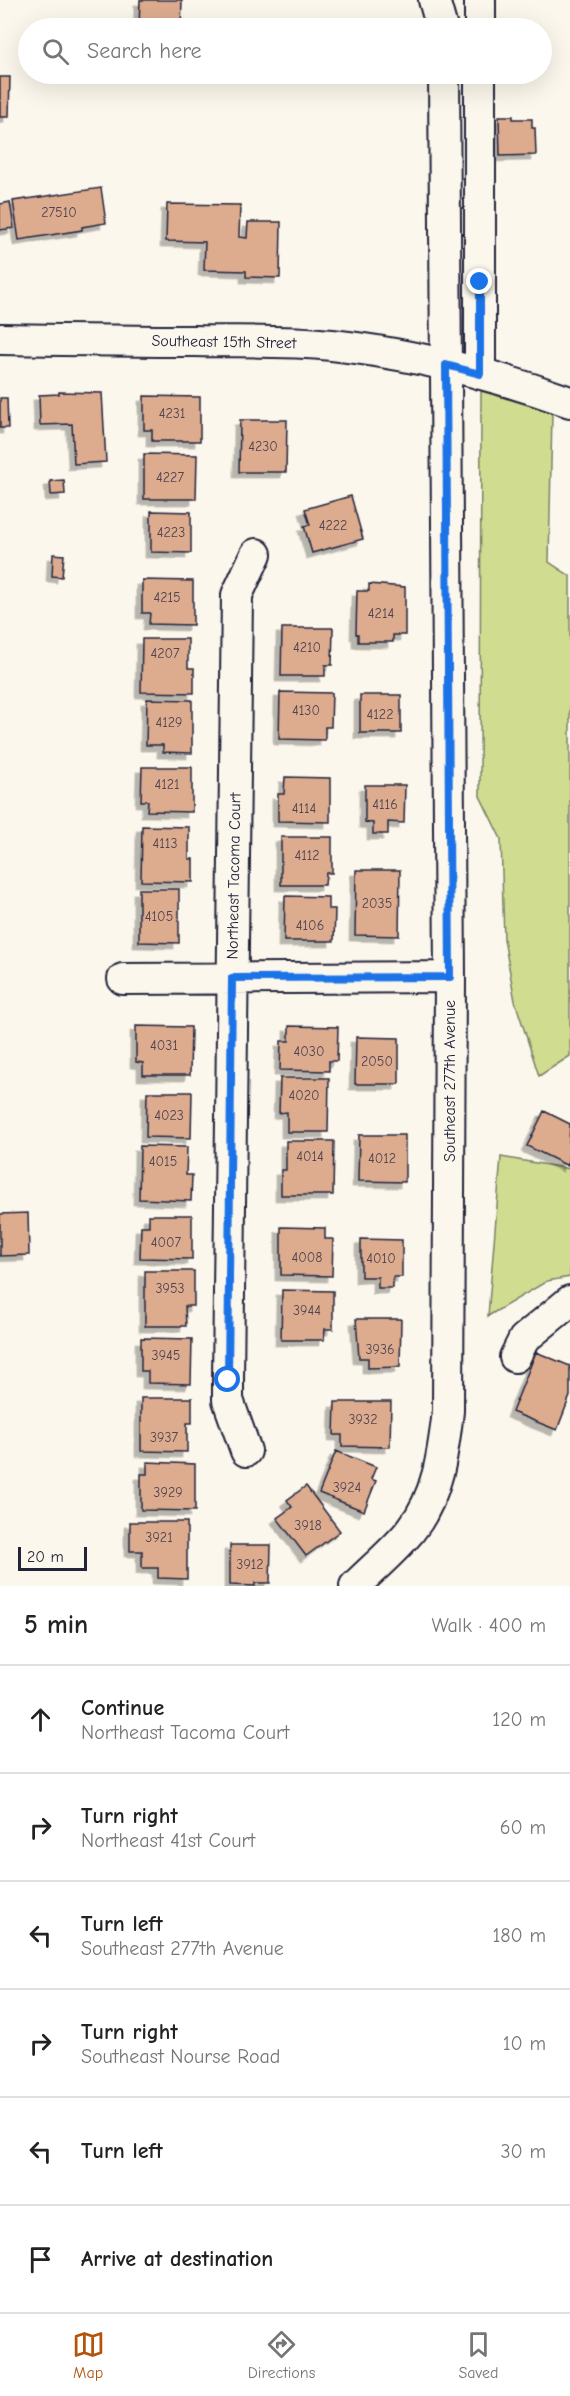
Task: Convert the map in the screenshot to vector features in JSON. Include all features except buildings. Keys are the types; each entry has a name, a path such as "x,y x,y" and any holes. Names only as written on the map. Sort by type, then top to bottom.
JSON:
{"street":[{"path":"434,0 439,18"},
{"path":"480,0 480,18"},
{"name":"Southeast 277th Avenue","path":"355,1586 411,1530 430,1499 442,1460 448,1411 450,977 444,84"},
{"path":"480,84 480,374"},
{"name":"Southeast 15th Street","path":"0,339 330,345 446,365 528,386 570,402"},
{"name":"Northeast Tacoma Court","path":"246,1451 228,1400 232,978 237,595 256,554"},
{"path":"123,979 450,977"},
{"path":"514,1356 524,1339 570,1301"}],"green space":[{"path":"481,391 552,412 549,562 570,576 570,1056 539,1076 515,1001 504,939 501,839 480,796"},
{"path":"501,1157 570,1169 570,1277 547,1281 488,1316"}],"route":[{"path":"228,1380 232,978 450,977 446,365 480,374 480,282"}]}
